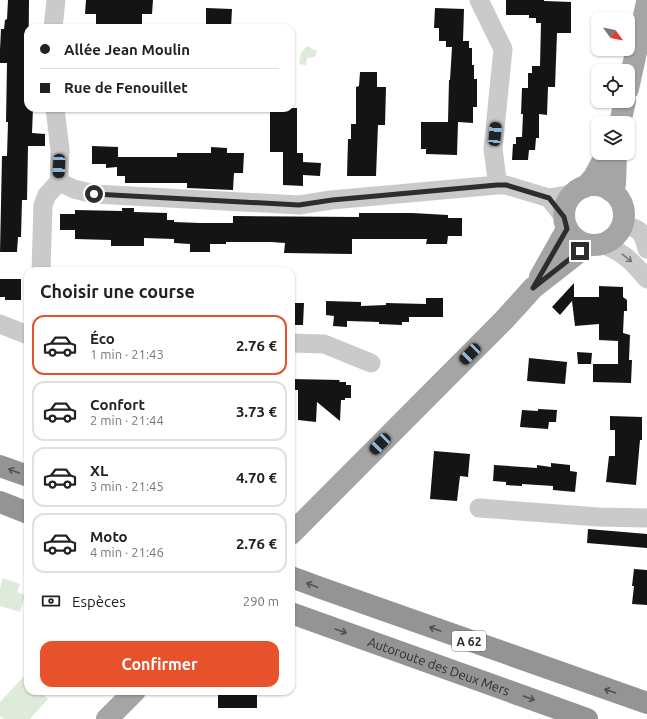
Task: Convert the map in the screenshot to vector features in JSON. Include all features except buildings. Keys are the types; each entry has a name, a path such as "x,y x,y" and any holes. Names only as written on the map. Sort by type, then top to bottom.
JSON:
{"highway":[{"path":"0,466 24,475"},
{"path":"0,502 24,511"},
{"name":"A 62","path":"295,578 647,703"},
{"name":"Autoroute des Deux Mers","path":"295,614 588,719"}],"main road":[{"path":"633,64 647,2"},
{"path":"579,190 600,186 612,191 620,201 624,216 631,227 619,231 609,241 595,244 582,243 576,239 571,235 566,223 564,211 567,202 579,190 594,177 603,160"},
{"path":"612,191 615,184 616,160"},
{"path":"533,288 566,223"},
{"path":"295,531 504,320 533,288 595,244"},
{"path":"107,719 131,695"}],"street":[{"path":"53,24 56,0"},
{"path":"479,0 503,49 493,148 497,185"},
{"path":"41,267 43,205 47,195 59,182 60,150 55,112"},
{"path":"59,182 74,189 94,194 299,205 332,200 497,185 506,185 549,198 579,190"},
{"path":"549,198 566,223"},
{"path":"631,227 643,235 647,249"},
{"path":"595,244 613,248 627,257 647,278 647,284"},
{"path":"0,324 24,333"},
{"path":"295,343 324,344 371,363"},
{"path":"479,508 599,518 647,518"}],"green space":[{"path":"307,46 317,51 315,57 307,58 306,65 299,64 301,53"},
{"path":"3,578 20,584 17,592 24,595 24,598 20,612 0,606 0,588"},
{"path":"23,677 24,695 44,695 48,699 30,719 4,719 0,716 0,702"}],"route":[{"path":"94,194 299,205 332,200 506,185 549,198 564,217 567,229 533,288 580,251"}]}
